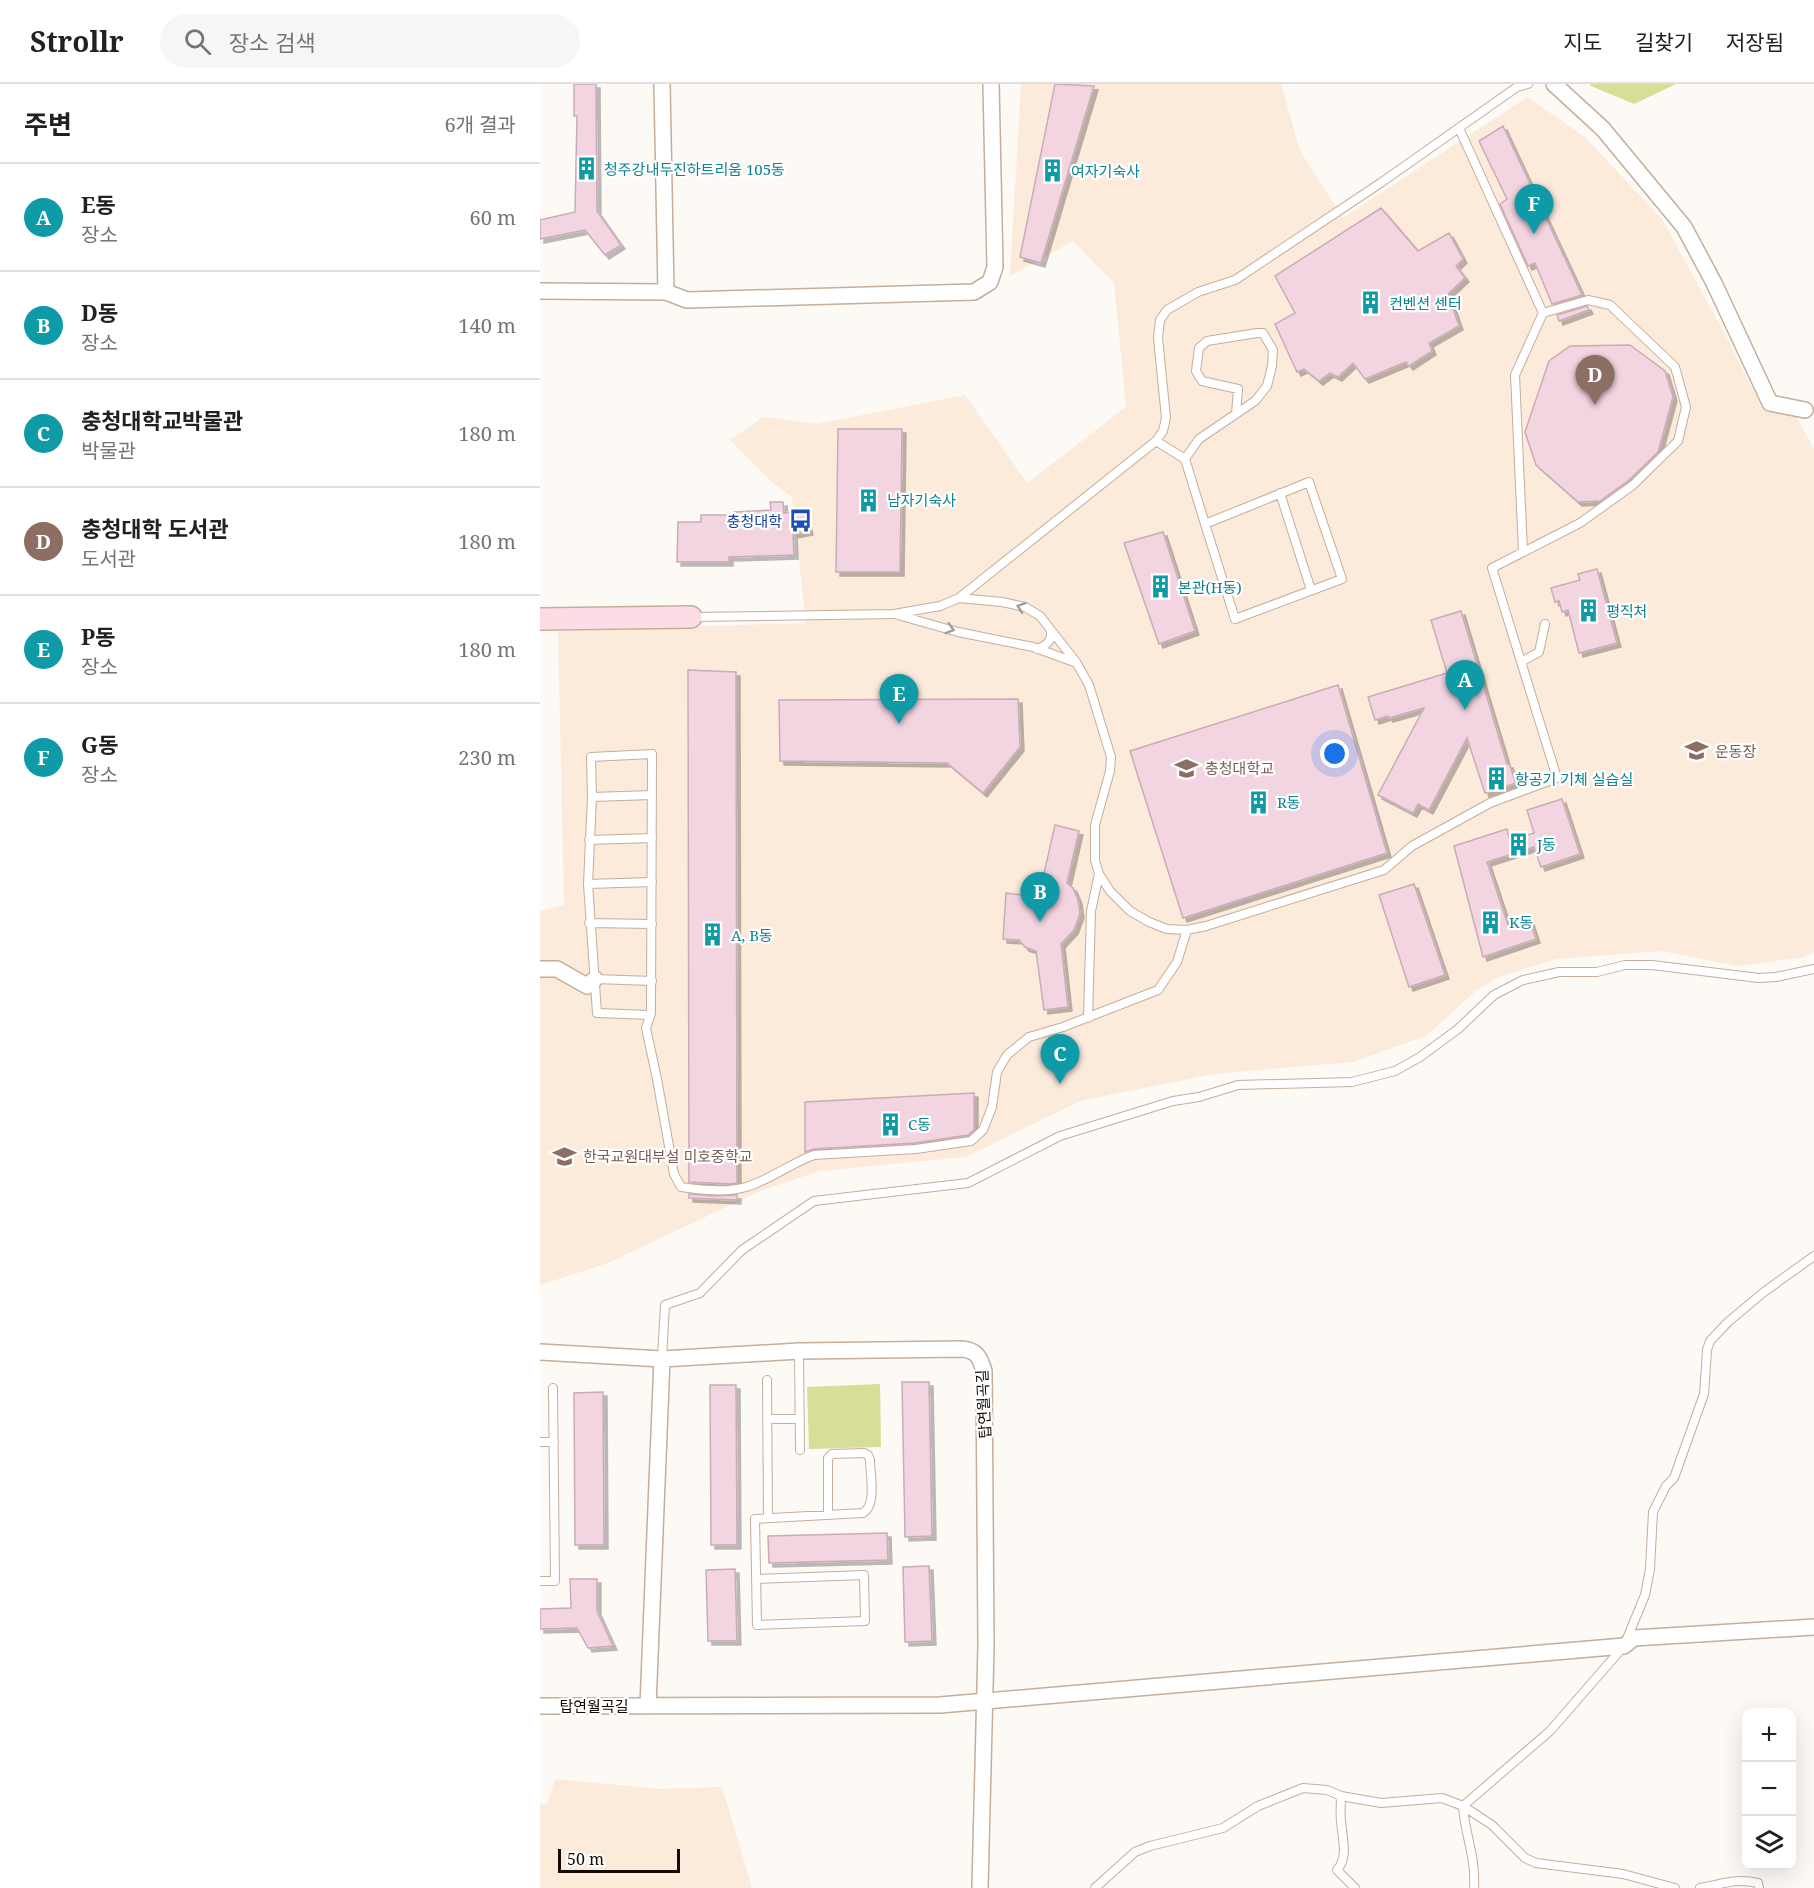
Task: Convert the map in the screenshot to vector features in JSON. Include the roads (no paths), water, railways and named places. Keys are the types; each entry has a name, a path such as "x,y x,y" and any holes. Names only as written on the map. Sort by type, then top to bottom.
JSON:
{"street":[{"path":"662,84 666,292"},
{"path":"540,291 666,292 687,300 974,292 990,282 995,267 991,84"},
{"path":"1554,84 1603,129 1684,227 1714,283 1770,403 1805,410"},
{"path":"540,619 691,617"},
{"path":"540,969 556,969 587,986 595,979"},
{"name":"탑연월곡길","path":"540,1352 662,1359 799,1351 962,1348 972,1350 979,1357 984,1371 986,1700 980,1888"},
{"name":"탑연월곡길","path":"648,1706 662,1359"},
{"path":"986,1700 1624,1646 1634,1638 1814,1627"},
{"name":"탑연월곡길","path":"540,1706 940,1705 986,1700"}],"lane":[{"path":"691,617 894,614 940,606 959,598 1156,441 1163,430 1166,418 1158,338 1160,320 1167,310 1198,292 1235,280 1382,182 1517,87 1528,84"},
{"path":"1459,128 1543,313 1515,375 1523,551"},
{"path":"959,598 1002,602 1025,607 1040,616 1076,662 1089,685 1111,756 1110,771 1095,825 1095,860 1099,874 1110,891 1130,911 1167,929 1187,930 1384,870 1412,846 1490,803 1557,778 1492,568 1580,523 1633,484 1678,441 1686,407 1675,367 1610,305 1588,300 1543,313"},
{"path":"1185,459 1199,439 1236,414 1255,401 1267,386 1273,350 1263,333 1207,341 1199,348 1196,371 1202,381 1238,389 1236,414"},
{"path":"1156,441 1185,459 1205,524 1235,618 1342,579 1309,482 1205,524"},
{"path":"1280,494 1311,590"},
{"path":"894,614 958,632 1037,649 1076,662"},
{"path":"1521,662 1539,652 1545,624"},
{"path":"1037,649 1049,642 1052,638 1051,631"},
{"path":"651,1015 597,1013 588,884 592,797 591,757 652,754 652,981 651,1015 646,1028 674,1174 681,1187 729,1190 747,1186 814,1155 916,1149 971,1140 983,1130 992,1107 997,1072 1007,1055 1029,1037 1088,1018 1158,990 1177,962 1187,930"},
{"path":"592,797 652,795"},
{"path":"589,840 652,838"},
{"path":"1088,1018 1091,911 1099,874"},
{"path":"588,884 652,882"},
{"path":"589,923 652,924"},
{"path":"662,1359 665,1305 700,1293 742,1250 814,1201 968,1183 1060,1136 1173,1101 1199,1097 1238,1085 1352,1082 1395,1071 1420,1057 1458,1029 1494,995 1523,980 1559,972 1597,972 1625,964 1652,965 1759,978 1814,969"},
{"path":"595,979 652,981"},
{"path":"1463,1806 1550,1731 1624,1646 1647,1587 1653,1512 1666,1486 1674,1478 1704,1394 1707,1350 1710,1341 1728,1322 1814,1256"},
{"path":"799,1351 800,1450"},
{"path":"767,1380 768,1518"},
{"path":"540,1581 555,1581 553,1388"},
{"path":"767,1419 800,1419"},
{"path":"540,1442 554,1442"},
{"path":"757,1579 864,1575 865,1621 757,1625 755,1519 768,1518 828,1515 863,1513 867,1511 871,1503 868,1455 864,1453 832,1454 828,1458 828,1515"},
{"path":"1095,1888 1135,1852 1150,1846 1223,1828 1258,1806 1303,1788 1327,1790 1341,1796 1381,1803 1442,1798 1463,1806 1492,1826 1525,1858 1536,1863 1623,1874 1675,1888"},
{"path":"1341,1796 1344,1842 1342,1860 1337,1870 1355,1888"},
{"path":"1463,1806 1464,1824 1473,1856 1474,1888"},
{"path":"1700,1888 1743,1880 1758,1884 1759,1888"}],"place":[{"name":"청주강내두진하트리움 105동","path":"586,169"},
{"name":"여자기숙사","path":"1053,171"},
{"name":"G동","path":"1534,234"},
{"name":"컨벤션 센터","path":"1371,303"},
{"name":"충청대학 도서관","path":"1595,405"},
{"name":"남자기숙사","path":"869,500"},
{"name":"충청대학","path":"800,521"},
{"name":"본관(H동)","path":"1160,587"},
{"name":"평직처","path":"1588,611"},
{"name":"E동","path":"1465,710"},
{"name":"P동","path":"899,724"},
{"name":"운동장","path":"1697,751"},
{"name":"충청대학교","path":"1187,768"},
{"name":"항공기 기체 실습실","path":"1497,779"},
{"name":"R동","path":"1259,802"},
{"name":"J동","path":"1519,844"},
{"name":"D동","path":"1040,922"},
{"name":"K동","path":"1491,922"},
{"name":"A, B동","path":"713,935"},
{"name":"충청대학교박물관","path":"1060,1084"},
{"name":"C동","path":"890,1124"},
{"name":"한국교원대부설 미호중학교","path":"565,1156"}]}
